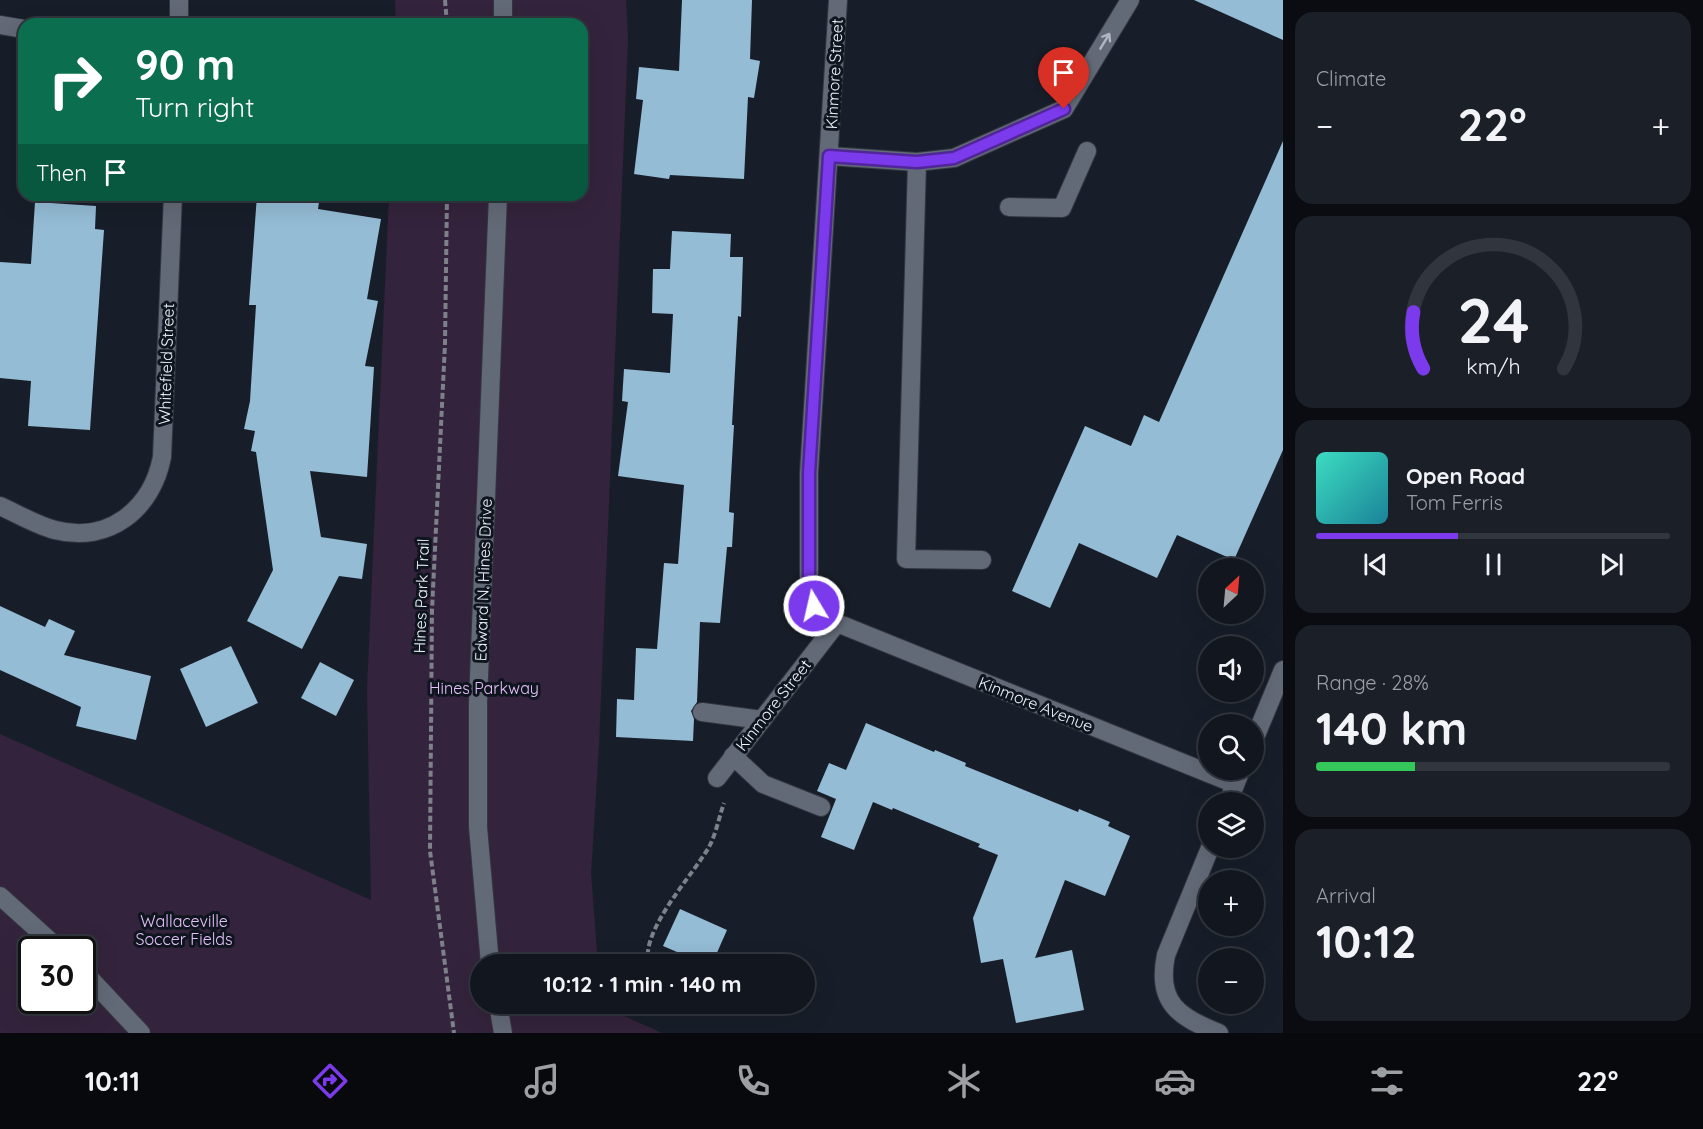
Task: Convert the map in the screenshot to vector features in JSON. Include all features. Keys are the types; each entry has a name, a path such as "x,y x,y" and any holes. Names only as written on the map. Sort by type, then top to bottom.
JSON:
{"street":[{"path":"179,0 179,18"},
{"path":"503,0 503,18"},
{"name":"Kinmore Street","path":"717,778 837,623 814,606 809,591 809,473 838,0"},
{"path":"829,156 917,162 954,158 1064,109 1130,0"},
{"path":"0,25 18,28"},
{"path":"1009,207 1062,208 1087,151"},
{"path":"917,162 906,559 982,560"},
{"name":"Whitefield Street","path":"0,506 53,530 70,533 109,528 142,504 152,490 159,474 162,457 173,201"},
{"name":"Edward N. Hines Drive","path":"489,954 478,827 478,702 498,201"},
{"name":"Kinmore Avenue","path":"837,623 1198,762"},
{"path":"1264,716 1283,670"},
{"path":"702,712 762,720"},
{"path":"734,756 763,784 821,807"},
{"path":"1206,858 1166,955 1162,973 1163,986 1168,999 1177,1010 1195,1023 1219,1033"},
{"path":"0,896 44,936"},
{"path":"96,985 141,1033"},
{"path":"500,1014 503,1033"}],"path":[{"path":"445,0 446,18"},
{"name":"Hines Park Trail","path":"447,201 445,344 432,610 429,851 454,1033"},
{"path":"648,954 653,932 673,897 710,845 726,798 717,778"}],"green space":[{"name":"Hines Parkway","path":"395,0 626,0 628,39 599,745 591,874 597,954 470,954 470,1014 620,1014 662,1033 0,1033 0,734 371,900 367,689 389,201 588,201 588,18 396,18"}],"building":[{"path":"682,0 752,0 750,59 760,61 754,98 748,97 744,179 670,175 669,179 634,174 643,100 636,99 639,67 679,71"},
{"path":"1194,0 1283,0 1283,40"},
{"path":"1283,141 1283,450 1235,558 1229,558 1177,535 1157,578 1079,543 1050,608 1012,591 1085,426 1131,446 1144,415 1159,422"},
{"path":"257,201 319,201 318,209 381,219 367,299 378,301 365,366 374,367 367,477 310,471 321,537 367,544 362,579 339,576 302,649 247,621 273,570 256,452 251,451 255,431 244,429 250,401 256,305 249,305"},
{"path":"35,202 96,206 95,229 104,230 90,430 28,426 31,381 0,378 0,262 31,264"},
{"path":"672,231 731,234 730,257 743,257 741,317 738,316 732,425 734,425 729,512 734,513 732,547 727,547 720,623 700,622 697,702 691,711 694,719 693,741 616,737 617,699 634,700 636,648 657,649 664,563 678,564 684,485 618,476 628,402 622,401 624,369 670,373 673,314 652,313 653,269 670,269"},
{"path":"0,606 45,627 49,619 75,631 64,655 151,676 136,740 76,726 81,707 0,670"},
{"path":"231,646 258,703 206,727 180,669"},
{"path":"320,662 354,680 336,716 301,698"},
{"path":"866,723 966,763 965,766 1078,812 1079,809 1110,822 1108,826 1130,836 1105,896 1065,880 1035,958 1072,950 1084,1010 1016,1023 1003,959 981,963 973,918 998,855 978,847 980,844 873,802 854,850 821,837 836,799 817,791 829,763 846,770"},
{"path":"680,909 727,930 716,954 682,954 663,946"}],"route":[{"path":"814,606 809,591 809,473 829,156 917,162 954,158 1064,109"}],"park label":[{"name":"Wallaceville Soccer Fields","path":"184,930"}]}
